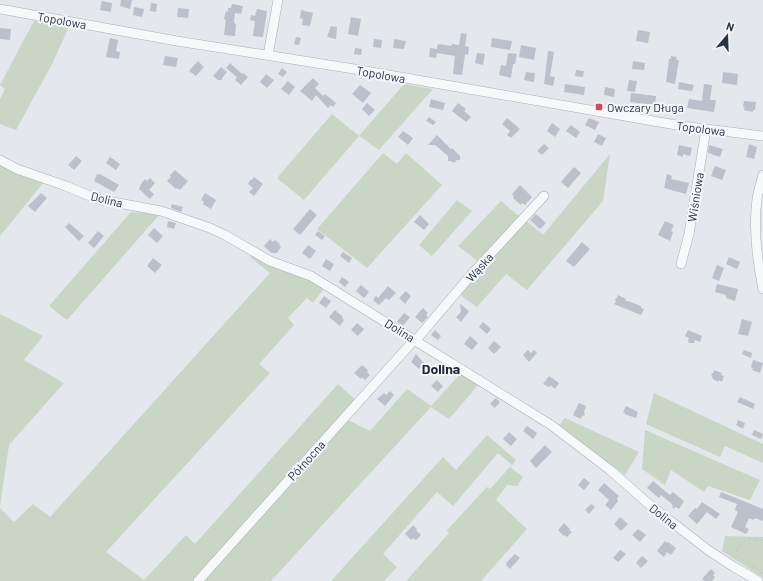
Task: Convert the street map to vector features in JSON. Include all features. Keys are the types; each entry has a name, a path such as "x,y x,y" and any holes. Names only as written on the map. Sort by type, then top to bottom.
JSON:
{"street":[{"path":"268,55 278,0"},
{"name":"Topolowa","path":"0,9 706,129 763,136"},
{"name":"Wiśniowa","path":"681,264 689,234 706,129"},
{"name":"Dolina","path":"0,160 97,199 161,211 210,228 270,260 311,276 562,432 610,470 651,506 708,550 758,581"},
{"path":"763,175 757,199 756,232 758,264 763,288"},
{"name":"Wąska","path":"415,340 471,275 544,196"},
{"name":"Północna","path":"198,581 415,340"}],"path":[{"path":"763,540 747,538 743,541 737,552 738,557 763,573"}],"green space":[{"path":"34,21 69,27 52,64 16,130 0,124 0,99 5,89 0,85"},
{"path":"404,84 433,89 379,150 359,136"},
{"path":"332,114 359,136 304,200 277,178"},
{"path":"383,153 397,164 406,153 442,185 367,268 317,229"},
{"path":"610,154 603,201 527,290 506,274 477,307 459,294 525,220 543,235"},
{"path":"0,163 44,182 0,236"},
{"path":"457,200 472,211 432,256 419,245"},
{"path":"501,201 520,217 479,262 458,246"},
{"path":"131,212 160,214 67,320 49,306"},
{"path":"253,254 277,267 325,287 313,303 307,298 288,318 294,325 259,364 270,373 106,552 144,580 186,535 195,544 338,384 361,405 348,420 370,431 407,389 431,406 461,373 479,384 449,419 431,407 271,581 0,581 0,508 14,522 33,504 50,517 270,273 250,257"},
{"path":"0,314 43,336 24,360 64,383 9,445 0,506"},
{"path":"654,393 763,444 763,463 725,446 720,457 646,424"},
{"path":"565,418 639,452 625,475 559,425"},
{"path":"645,430 760,480 750,500 708,486 704,492 671,470 665,485 642,469"},
{"path":"487,435 516,460 512,465 498,453 453,506 437,492 383,554 397,567 384,581 331,581 443,457 456,470"},
{"path":"510,467 523,477 517,486 507,485 496,500 527,529 481,581 406,581 449,533 447,530 487,487 490,489"},
{"path":"725,536 763,537 763,578 722,551"}],"building":[{"path":"121,0 132,0 130,9 120,6"},
{"path":"102,1 112,3 111,12 100,10"},
{"path":"151,3 157,4 156,12 150,11"},
{"path":"232,4 243,6 241,14 235,13 235,36 224,35 226,20 224,19 226,11 228,12 228,8 231,8"},
{"path":"134,7 144,9 142,17 133,15"},
{"path":"178,8 189,9 188,18 177,17"},
{"path":"257,9 267,11 263,37 253,36 255,21 250,20 251,15 255,16"},
{"path":"301,10 313,13 310,26 302,25 303,19 300,18"},
{"path":"351,17 361,19 358,36 348,34"},
{"path":"331,26 337,27 336,39 327,37"},
{"path":"0,28 11,29 10,40 0,39"},
{"path":"638,30 650,32 648,43 636,41"},
{"path":"461,33 467,34 465,46 469,47 468,55 465,54 462,75 453,74 455,56 437,53 436,58 429,57 430,48 437,49 438,44 451,46 452,44 459,45"},
{"path":"296,37 301,38 299,45 294,44"},
{"path":"110,38 118,40 116,51 120,52 119,59 106,57"},
{"path":"492,38 512,41 510,50 491,47"},
{"path":"374,39 382,40 381,48 373,47"},
{"path":"394,39 406,41 404,49 393,48"},
{"path":"521,45 536,48 534,60 519,57"},
{"path":"355,48 362,49 361,55 354,54"},
{"path":"548,51 554,52 550,76 555,77 553,86 544,84"},
{"path":"477,53 485,54 483,65 475,63"},
{"path":"508,53 517,54 515,64 513,64 511,78 499,75 501,65 506,66"},
{"path":"165,56 178,58 176,67 163,65"},
{"path":"671,56 677,57 676,60 679,60 675,84 666,82 669,59 671,59"},
{"path":"198,61 204,67 196,76 189,71"},
{"path":"633,61 645,63 644,70 632,69"},
{"path":"230,63 242,74 243,73 248,77 241,85 235,80 237,77 226,68"},
{"path":"221,67 227,72 222,80 218,80 213,76"},
{"path":"282,68 287,72 283,77 278,74"},
{"path":"576,70 584,71 583,77 575,76"},
{"path":"526,72 535,73 534,82 524,80"},
{"path":"723,72 738,74 737,85 722,83"},
{"path":"266,74 274,80 267,88 260,82"},
{"path":"313,78 319,84 315,88 323,96 325,94 336,103 333,107 331,105 328,108 316,95 312,101 300,91"},
{"path":"629,80 637,81 635,92 627,91"},
{"path":"288,81 295,87 289,95 281,89"},
{"path":"679,82 694,85 692,91 678,89"},
{"path":"565,84 585,87 584,95 564,92"},
{"path":"704,84 712,85 710,100 716,100 714,112 687,108 689,99 702,101"},
{"path":"360,85 371,93 363,103 352,94"},
{"path":"605,87 615,89 614,97 604,95"},
{"path":"631,93 656,96 655,105 630,102"},
{"path":"431,99 445,103 443,110 429,107"},
{"path":"744,101 756,102 755,110 753,110 753,112 744,110"},
{"path":"367,103 375,110 369,116 362,109"},
{"path":"458,103 466,109 464,111 471,117 466,122 452,111"},
{"path":"429,117 436,122 433,125 426,121"},
{"path":"507,118 520,129 511,138 507,135 510,131 502,124"},
{"path":"589,118 599,122 595,130 585,125"},
{"path":"552,123 560,129 555,137 547,131"},
{"path":"571,125 580,132 576,138 566,131"},
{"path":"403,131 413,138 408,145 398,137"},
{"path":"598,134 606,138 602,146 594,142"},
{"path":"437,135 460,156 460,160 457,160 454,163 448,161 448,156 435,145 428,145"},
{"path":"544,144 549,148 542,155 537,151"},
{"path":"749,144 757,147 754,159 746,157"},
{"path":"679,145 692,148 690,156 683,154 683,157 677,155"},
{"path":"709,145 723,149 720,157 708,153"},
{"path":"76,156 82,161 74,170 68,165"},
{"path":"110,157 120,164 116,170 106,163"},
{"path":"715,166 726,170 722,180 711,176"},
{"path":"574,167 581,173 568,188 561,182"},
{"path":"175,170 188,181 180,190 177,188 176,189 167,181"},
{"path":"97,174 100,174 119,185 114,192 94,181"},
{"path":"667,174 672,176 671,179 689,183 686,194 664,188"},
{"path":"254,177 263,184 254,196 249,192 253,188 248,184"},
{"path":"150,178 155,183 149,190 154,194 150,199 139,189 145,179 147,181"},
{"path":"520,185 532,197 525,205 522,203 521,205 513,198 514,196 512,194"},
{"path":"41,193 47,198 35,212 28,206"},
{"path":"205,193 216,200 211,209 203,204 204,202 201,200"},
{"path":"172,204 183,207 181,212 171,208"},
{"path":"310,209 317,215 300,235 293,229"},
{"path":"536,214 546,223 540,229 530,220"},
{"path":"420,215 429,224 424,230 414,222"},
{"path":"168,221 176,223 174,229 167,227"},
{"path":"665,221 674,225 671,231 673,232 670,241 658,235"},
{"path":"69,223 84,236 79,241 65,227"},
{"path":"154,228 163,236 157,243 148,235"},
{"path":"98,231 104,236 94,248 88,243"},
{"path":"318,231 325,236 322,240 315,235"},
{"path":"270,239 273,242 275,240 280,244 279,245 281,247 277,253 271,253 264,246"},
{"path":"582,242 590,249 574,267 566,261"},
{"path":"308,245 316,251 310,259 302,253"},
{"path":"343,252 352,258 349,263 340,256"},
{"path":"729,257 740,262 737,269 726,264"},
{"path":"153,258 162,265 155,273 147,266"},
{"path":"326,259 334,264 330,271 322,266"},
{"path":"717,265 724,268 719,281 712,278"},
{"path":"342,277 349,282 345,287 339,282"},
{"path":"717,284 738,289 735,301 726,298 726,295 715,292"},
{"path":"361,285 369,292 364,298 356,291"},
{"path":"388,286 396,293 389,300 386,298 379,305 373,300 376,296 378,298"},
{"path":"406,291 411,296 405,304 399,298"},
{"path":"618,295 626,299 625,300 641,306 641,308 644,309 641,315 614,304"},
{"path":"324,296 331,301 326,308 319,303"},
{"path":"460,304 469,311 461,322 456,317 461,312"},
{"path":"423,308 428,313 426,315 428,317 422,323 415,317"},
{"path":"335,310 343,317 342,318 344,320 340,326 329,317"},
{"path":"404,313 410,317 403,326 397,322"},
{"path":"742,319 752,322 748,336 738,334"},
{"path":"483,322 491,329 487,334 479,327"},
{"path":"357,323 364,329 358,336 351,330"},
{"path":"435,330 441,336 438,340 431,335"},
{"path":"688,330 702,336 700,342 695,340 694,343 689,343 689,338 685,336"},
{"path":"470,336 478,343 472,350 464,344"},
{"path":"494,341 501,347 494,354 488,348"},
{"path":"528,350 531,353 534,350 537,353 529,362 523,355"},
{"path":"744,350 752,353 751,358 742,354"},
{"path":"416,354 424,363 419,369 411,362"},
{"path":"753,360 763,363 760,373 752,370 753,368 751,367"},
{"path":"362,365 368,370 367,372 370,375 365,380 362,377 361,379 354,373"},
{"path":"714,370 722,373 721,375 724,376 722,382 719,380 718,382 713,379 711,374"},
{"path":"549,376 559,383 555,389 550,385 549,387 543,384"},
{"path":"437,380 443,386 438,392 431,386"},
{"path":"390,391 394,395 385,406 377,399 384,393 386,395"},
{"path":"740,397 755,404 753,409 737,402"},
{"path":"496,398 500,402 495,408 490,404"},
{"path":"579,403 586,406 584,412 585,415 582,416 581,419 573,415"},
{"path":"626,406 638,412 636,418 623,412"},
{"path":"738,420 745,423 743,429 736,425"},
{"path":"527,426 537,433 533,439 523,431"},
{"path":"754,430 763,434 761,439 752,435"},
{"path":"509,432 517,439 511,446 503,439"},
{"path":"545,445 552,452 536,468 530,461"},
{"path":"584,478 590,483 584,490 578,485"},
{"path":"653,481 670,495 673,492 684,501 679,509 676,507 673,509 672,504 661,495 659,498 647,488"},
{"path":"604,483 619,496 617,499 618,501 611,510 605,505 609,500 598,490"},
{"path":"721,492 763,509 763,521 755,518 754,520 749,518 745,527 749,529 746,534 731,527 738,512 735,510 737,504 719,497"},
{"path":"702,502 720,514 716,519 707,512 697,524 688,516 695,508 697,509"},
{"path":"591,504 595,507 589,514 585,510"},
{"path":"620,517 628,524 621,531 614,524"},
{"path":"564,523 572,532 567,537 558,530"},
{"path":"413,525 421,535 416,540 413,538 411,540 405,534"},
{"path":"638,529 646,535 640,542 632,535"},
{"path":"665,541 676,548 671,555 667,552 664,557 657,551"},
{"path":"620,550 626,554 618,562 613,558"},
{"path":"515,554 520,558 510,569 506,563"},
{"path":"642,556 648,561 641,568 636,563"},
{"path":"711,569 715,573 713,575 715,577 712,581 705,581 702,579"}],"place":[{"name":"Owczary Długa","path":"599,107"}],"district":[{"name":"Dolina","path":"441,368"}]}
